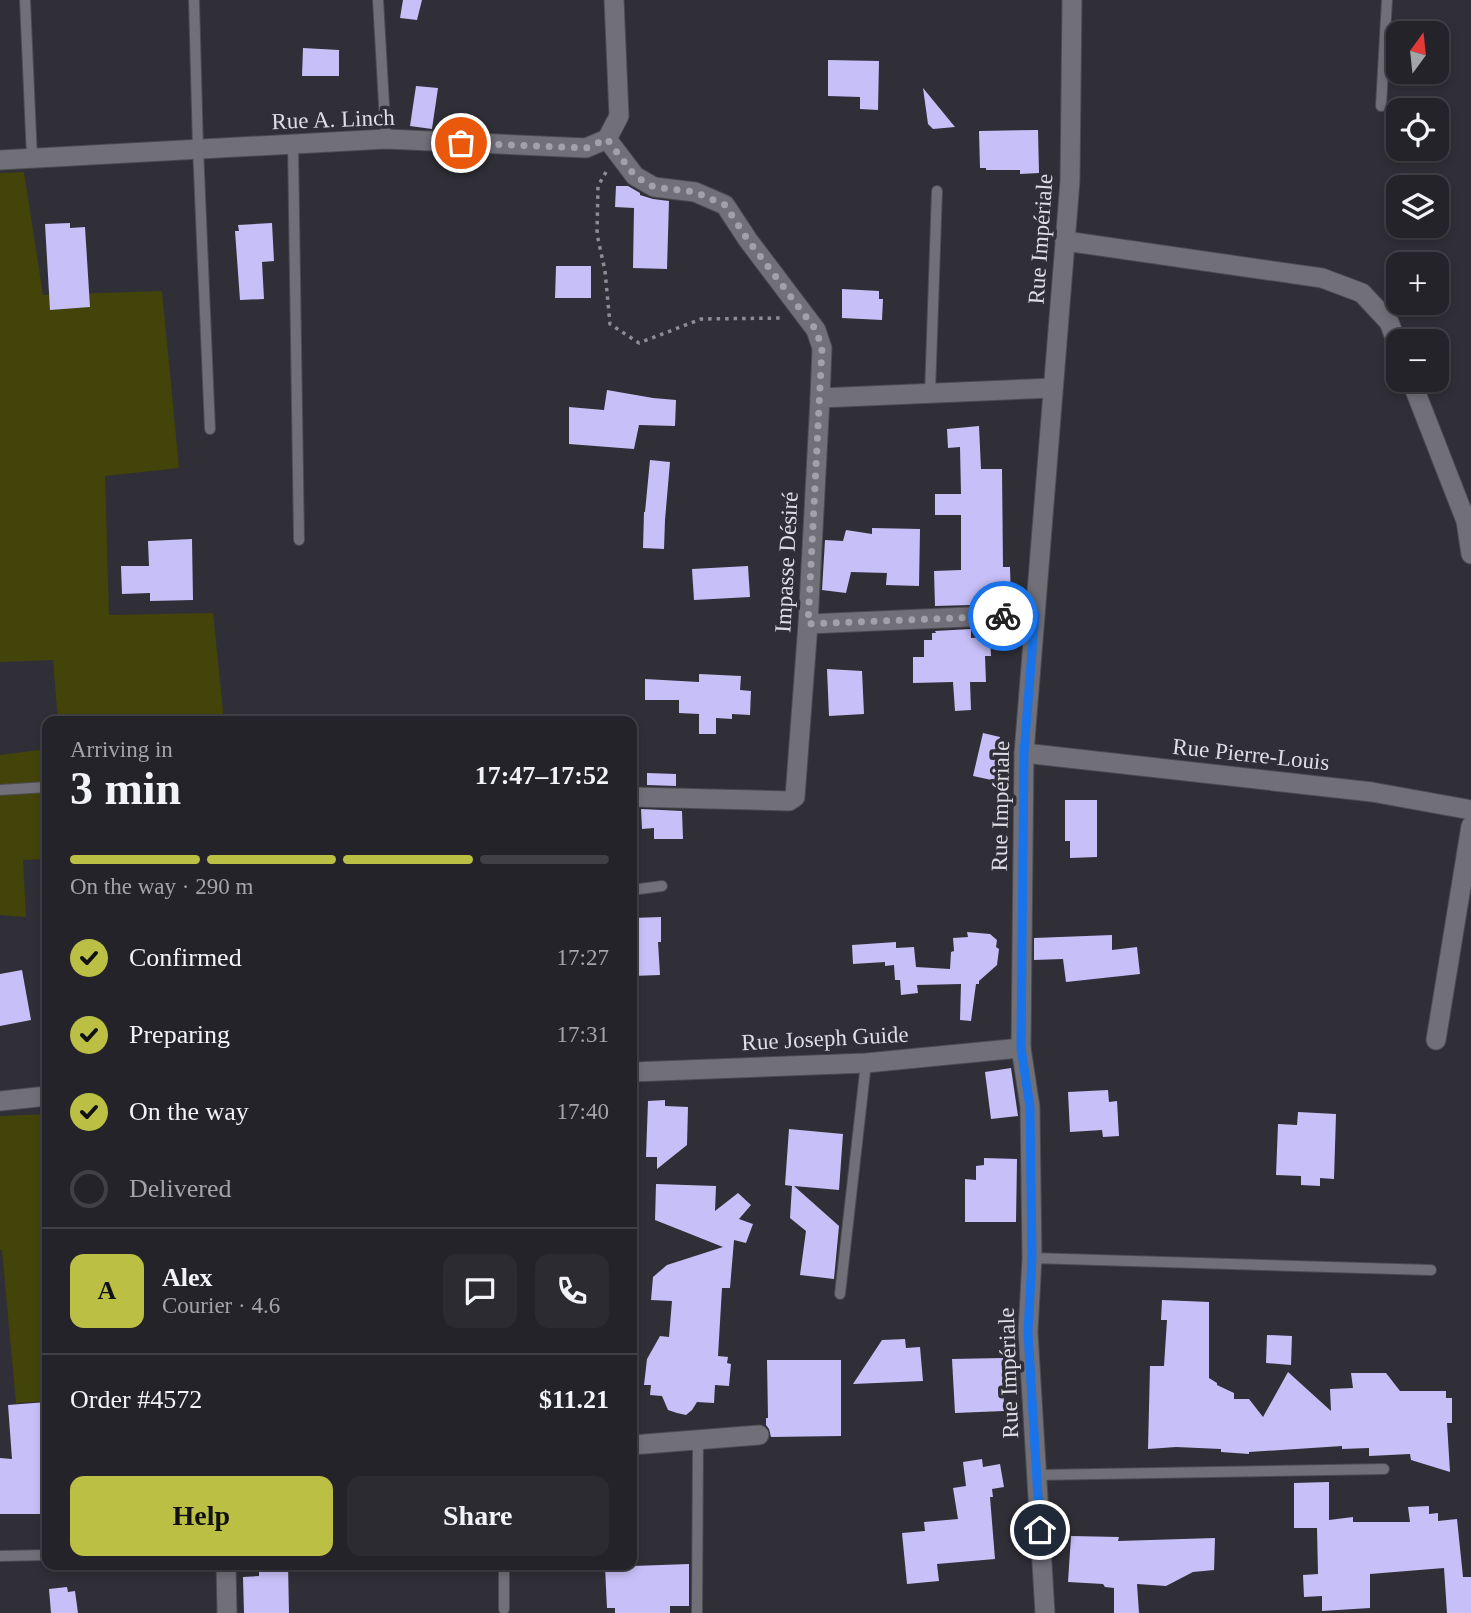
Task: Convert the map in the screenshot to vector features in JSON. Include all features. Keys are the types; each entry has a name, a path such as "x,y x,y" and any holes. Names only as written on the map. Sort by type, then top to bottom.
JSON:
{"street":[{"path":"612,146 619,116 614,0"},
{"name":"Rue Impériale","path":"1045,1613 1028,1332 1032,1258 1030,1107 1021,1048 1024,753 1070,181 1072,0"},
{"name":"Rue A. Linch","path":"0,160 386,139 586,148 612,146"},
{"name":"Impasse Désiré","path":"612,146 635,176 654,187 695,192 725,205 816,330 822,348 808,624 795,797 793,800 637,797"},
{"path":"1065,241 1322,278 1362,293 1389,322 1392,329"},
{"path":"820,398 1053,388"},
{"path":"1416,392 1466,521 1471,554"},
{"path":"808,624 1035,614"},
{"name":"Rue Pierre-Louis","path":"1024,753 1373,792 1471,810"},
{"path":"1436,1040 1471,826"},
{"name":"Rue Joseph Guide","path":"637,1072 866,1063 1021,1048"},
{"path":"0,1101 42,1097"},
{"path":"637,1445 759,1435"},
{"path":"226,1570 227,1613"}],"lane":[{"path":"25,0 32,158"},
{"path":"194,0 210,429"},
{"path":"378,0 386,139"},
{"path":"1381,106 1387,0"},
{"path":"293,145 299,540"},
{"path":"930,393 937,191"},
{"path":"0,790 42,787"},
{"path":"637,889 662,886"},
{"path":"840,1294 866,1063"},
{"path":"1032,1258 1432,1270"},
{"path":"697,1613 698,1440"},
{"path":"1037,1475 1384,1469"},
{"path":"0,1556 42,1555"},
{"path":"504,1570 504,1609"}],"path":[{"path":"612,146 598,186 597,234 605,271 610,324 639,343 701,319 806,318"}],"shaded area":[{"path":"24,172 43,295 162,291 179,468 105,476 109,615 213,613 223,716 58,716 53,660 0,662 0,173"},
{"path":"42,750 42,859 23,860 26,917 0,915 0,755"},
{"path":"42,1114 42,1401 16,1403 0,1250 0,1116"}],"building":[{"path":"403,0 422,0 417,20 400,18"},
{"path":"303,48 339,50 339,76 302,76"},
{"path":"828,60 879,61 878,110 860,109 860,97 828,96"},
{"path":"416,86 438,88 432,129 410,126"},
{"path":"923,88 955,127 933,129 928,124"},
{"path":"1038,130 1039,173 1020,174 1020,170 980,168 979,131"},
{"path":"616,186 628,186 640,195 669,201 667,269 633,268 634,208 615,207"},
{"path":"70,223 70,228 85,227 90,307 50,310 45,224"},
{"path":"272,223 274,261 262,262 264,299 240,300 235,231 239,231 238,225"},
{"path":"556,266 591,266 591,298 555,298"},
{"path":"842,289 879,291 879,299 883,299 882,320 842,318"},
{"path":"607,390 676,400 675,426 639,425 634,449 569,444 569,407 604,410"},
{"path":"979,426 981,469 1002,469 1003,567 1010,567 1011,601 935,606 934,571 961,570 961,515 935,515 935,494 961,494 960,447 948,448 947,429"},
{"path":"650,460 670,462 664,549 643,548"},
{"path":"872,528 920,529 919,586 886,585 887,573 851,572 846,593 822,590 825,540 843,541 846,530 872,534"},
{"path":"192,539 193,600 150,601 150,593 122,594 121,566 149,566 148,541"},
{"path":"748,566 750,597 694,600 692,569"},
{"path":"971,629 971,638 990,637 991,656 985,656 986,682 970,682 971,710 955,711 953,682 913,683 913,657 924,657 924,640 932,640 932,633 936,633 935,631"},
{"path":"827,669 862,671 864,714 829,716"},
{"path":"699,674 741,676 740,690 751,691 750,715 732,714 732,719 716,718 716,734 699,734 699,714 679,713 679,700 645,700 645,679 699,682"},
{"path":"983,733 1000,737 998,749 1004,750 996,781 973,776"},
{"path":"647,773 676,774 676,786 647,785"},
{"path":"1065,800 1097,800 1097,857 1070,858 1070,841 1065,841"},
{"path":"641,809 682,811 683,839 654,839 654,828 642,829"},
{"path":"661,917 661,942 658,942 660,975 637,976 637,918"},
{"path":"967,932 990,934 997,940 996,947 999,949 997,965 976,984 971,1021 960,1020 961,984 917,985 918,993 901,995 900,980 895,980 894,965 885,966 885,962 853,964 852,945 896,942 896,948 914,947 916,967 950,969 951,952 954,951 953,938 968,937"},
{"path":"1112,935 1112,950 1137,947 1140,974 1066,982 1063,959 1034,960 1034,938"},
{"path":"22,970 31,1020 0,1026 0,974"},
{"path":"1011,1068 1018,1116 991,1119 985,1072"},
{"path":"1108,1090 1109,1102 1117,1101 1119,1136 1103,1137 1102,1130 1070,1132 1068,1092"},
{"path":"665,1100 665,1106 688,1107 687,1145 657,1169 657,1157 646,1157 648,1101"},
{"path":"1298,1112 1336,1114 1334,1179 1320,1178 1320,1186 1301,1185 1301,1176 1276,1175 1278,1124 1297,1125"},
{"path":"789,1129 843,1134 839,1190 794,1186 839,1226 834,1279 800,1275 806,1231 790,1218 792,1186 785,1185"},
{"path":"984,1158 1017,1159 1016,1222 965,1222 965,1179 976,1180 976,1166 984,1165"},
{"path":"656,1184 716,1186 715,1211 738,1193 751,1205 739,1219 753,1224 746,1243 734,1240 730,1288 722,1288 718,1356 728,1357 727,1363 731,1364 729,1386 715,1385 714,1403 697,1402 686,1415 668,1410 662,1396 650,1395 651,1385 644,1385 647,1359 660,1336 669,1337 672,1301 651,1300 653,1277 667,1265 723,1247 655,1220"},
{"path":"1162,1300 1209,1302 1209,1378 1234,1393 1234,1399 1249,1399 1263,1417 1288,1372 1331,1411 1330,1389 1353,1388 1351,1373 1386,1373 1400,1391 1446,1391 1446,1398 1452,1398 1452,1423 1447,1423 1450,1472 1411,1460 1410,1454 1369,1456 1369,1448 1342,1449 1342,1446 1249,1454 1221,1452 1221,1449 1148,1449 1150,1366 1164,1366 1167,1320 1161,1320"},
{"path":"1267,1335 1292,1336 1291,1365 1266,1363"},
{"path":"905,1339 906,1348 920,1347 923,1381 853,1384 882,1340"},
{"path":"1003,1358 1004,1411 955,1413 952,1359"},
{"path":"767,1360 841,1360 841,1436 771,1437 766,1425"},
{"path":"42,1402 42,1514 0,1514 0,1458 12,1459 8,1405"},
{"path":"982,1459 983,1467 1000,1464 1004,1487 992,1489 993,1497 990,1497 995,1559 937,1564 939,1581 907,1584 902,1533 925,1531 924,1522 958,1519 953,1488 966,1486 963,1462"},
{"path":"1329,1482 1329,1520 1353,1517 1353,1522 1410,1522 1408,1507 1429,1506 1429,1514 1438,1513 1438,1521 1457,1519 1463,1577 1471,1577 1471,1613 1447,1613 1444,1568 1370,1574 1370,1608 1322,1611 1322,1596 1304,1597 1303,1575 1318,1574 1317,1528 1294,1528 1294,1483"},
{"path":"1071,1536 1119,1537 1118,1541 1215,1538 1214,1570 1193,1572 1166,1586 1137,1584 1139,1613 1114,1613 1114,1588 1105,1587 1103,1584 1068,1582"},
{"path":"689,1564 689,1606 670,1606 670,1613 615,1613 615,1608 607,1608 605,1570 637,1570 637,1566"},
{"path":"259,1570 288,1570 289,1613 244,1613 243,1577 259,1576"},
{"path":"67,1587 68,1592 75,1591 78,1613 51,1613 49,1589"}],"way so far":[{"path":"461,143 586,148 607,139 635,176 654,187 695,192 725,205 816,330 822,348 808,624 1003,616"}],"route":[{"path":"1003,616 1035,614 1024,753 1021,1048 1030,1107 1032,1258 1028,1332 1040,1530"}]}
